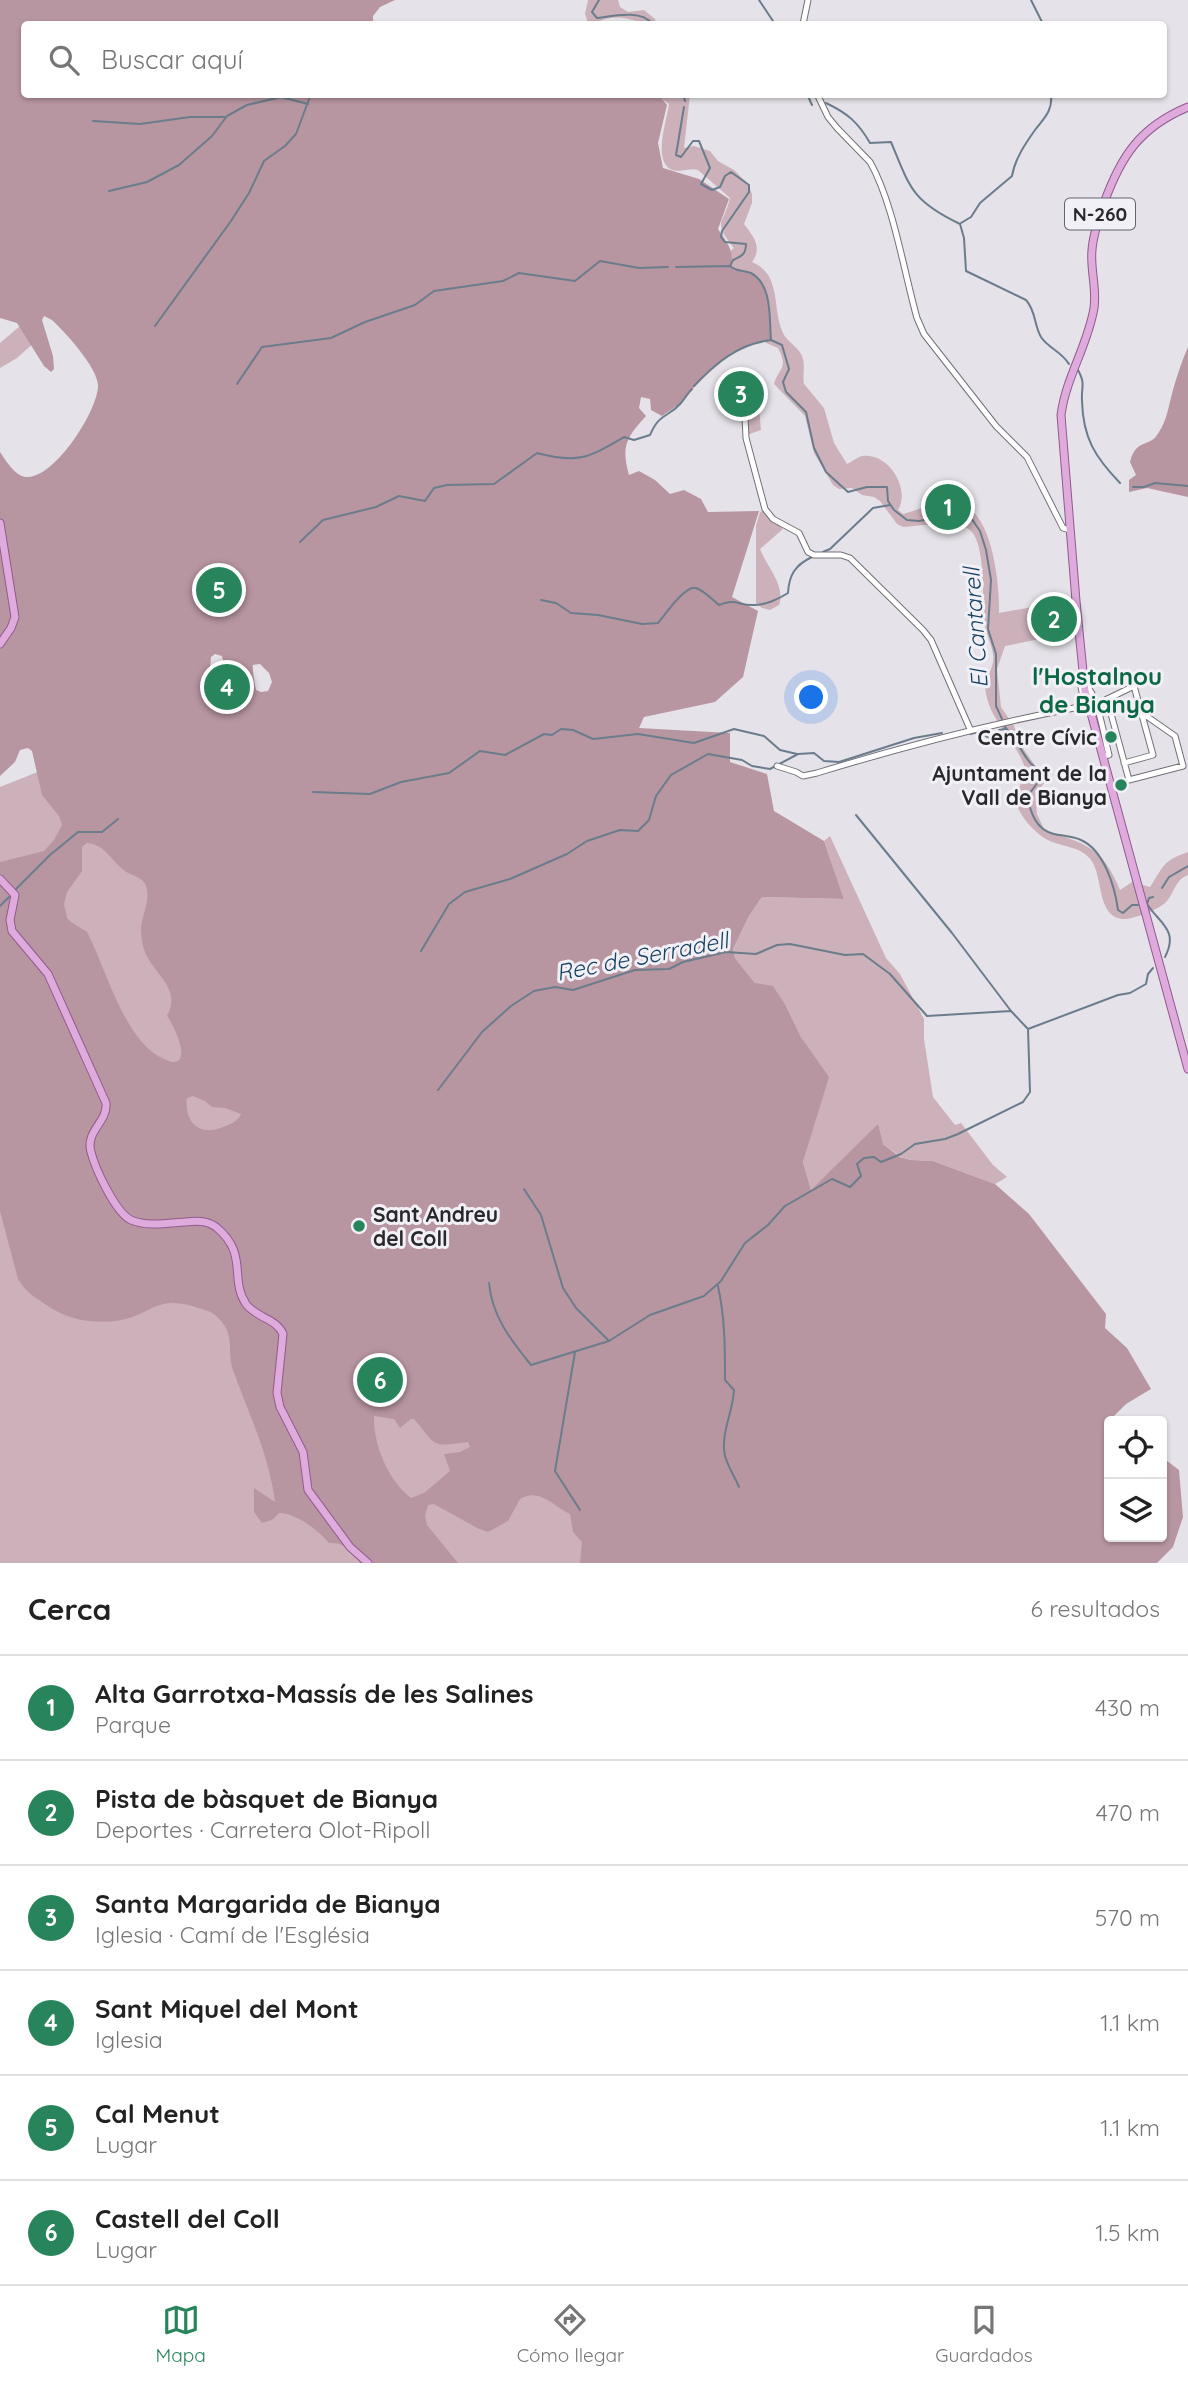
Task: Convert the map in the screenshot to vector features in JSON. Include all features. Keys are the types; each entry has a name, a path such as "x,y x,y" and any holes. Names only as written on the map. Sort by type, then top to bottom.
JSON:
{"main road":[{"name":"N-260","path":"1188,107 1155,124 1131,148 1114,175 1099,218 1092,250 1094,308 1066,391 1061,415 1084,680 1094,704 1102,756 1188,1069"},
{"path":"0,523 15,611 11,628 0,644"},
{"path":"0,879 15,895 10,920 12,931 44,967 106,1103 106,1114 90,1137 89,1144 93,1159 112,1198 131,1220 159,1223 205,1222 215,1227 231,1244 237,1256 241,1292 247,1306 279,1326 283,1334 277,1393 283,1414 303,1452 308,1490 350,1547 368,1563"}],"street":[{"path":"804,21 808,0"},
{"path":"819,98 828,117 870,162 888,209 924,334 996,426 1027,457 1063,528 1070,530"},
{"path":"742,410 746,438 765,509 773,519 799,533 808,552 814,555 841,555 850,558 923,630 970,729"},
{"path":"777,766 803,776 970,729 1094,704 1134,686 1153,755 1124,763"},
{"path":"1094,704 1124,763 1129,780 1183,766 1175,736 1142,713"}],"shaded area":[{"path":"0,0 395,0 380,7 373,16 373,21 21,21 21,98 661,98 667,105 658,143 663,168 699,179 729,199 718,229 731,251 730,266 751,274 763,286 768,303 771,340 758,342 731,353 706,373 681,403 662,416 651,410 650,399 641,397 639,408 646,416 627,443 625,457 629,475 639,471 655,480 670,494 684,490 701,499 708,512 759,511 732,597 758,611 743,677 715,702 644,717 639,728 730,733 730,762 767,774 774,811 824,841 844,899 762,897 733,949 735,958 755,983 773,986 801,1037 829,1077 803,1162 811,1190 878,1124 883,1144 900,1157 933,1161 995,1184 1029,1214 1106,1314 1105,1328 1127,1348 1151,1389 1126,1404 1114,1416 1104,1416 1104,1542 1167,1542 1167,1461 1179,1470 1183,1517 1173,1547 1157,1563 580,1563 582,1542 573,1532 570,1514 546,1499 533,1495 520,1499 508,1521 488,1532 434,1504 428,1505 425,1516 427,1525 458,1563 360,1563 347,1548 329,1543 299,1519 279,1513 272,1520 262,1523 254,1512 254,1488 275,1502 272,1484 263,1451 233,1370 227,1329 214,1314 180,1303 170,1303 121,1320 92,1321 62,1314 27,1290 18,1279 0,1211 0,862 44,851 62,825 59,816 42,795 32,751 28,748 20,750 15,762 0,776 0,452 11,468 22,476 37,475 49,467 61,456 83,425 91,410 98,385 92,369 72,341 52,320 44,316 42,320 53,356 54,369 51,372 44,366 17,323 0,318","holes":["215,654 222,656 227,677 239,686 241,691 238,697 224,707 219,706 210,669 211,657","260,664 269,673 272,682 268,691 256,690 253,665","87,843 94,844 120,867 145,883 147,902 141,928 143,944 148,958 169,988 171,1006 167,1016 179,1041 179,1060 173,1062 164,1059 150,1050 138,1037 118,1003 87,932 67,918 64,904 67,892 82,871 82,847","193,1096 212,1107 241,1114 231,1124 215,1130 201,1129 195,1126 188,1114 187,1098","374,1416 394,1419 400,1428 414,1419 436,1443 468,1442 470,1447 460,1452 444,1454 450,1471 424,1493 411,1498 395,1482 379,1450"]},
{"path":"588,0 618,0 620,7 628,12 644,10 655,21 617,17 587,21 585,14"},
{"path":"661,98 690,98 684,148 694,146 710,151 718,161 734,170 747,183 752,194 752,203 744,224 757,247 752,262 762,268 772,284 780,326 788,341 802,356 804,384 824,408 834,443 847,464 860,457 872,456 888,466 899,482 902,492 898,510 903,514 948,502 962,504 973,511 988,536 996,570 999,613 1071,600 1075,632 1005,646 997,669 1001,707 1014,726 1022,747 1039,771 1047,767 1043,784 1035,791 1037,814 1045,831 1072,839 1092,849 1107,865 1120,890 1132,882 1150,887 1168,861 1188,852 1188,875 1180,880 1161,906 1135,917 1116,917 1105,906 1095,868 1087,855 1044,838 1021,814 1017,799 1025,768 1016,748 993,713 986,693 993,658 985,626 981,562 976,539 971,531 957,525 903,527 897,524 874,497 862,495 852,488 839,489 833,485 814,453 805,416 774,384 783,364 778,348 766,343 762,338 723,257 734,248 721,228 730,198 698,170 673,170 665,164 662,148 669,104"},
{"path":"20,326 35,342 17,358 0,368 0,343"},
{"path":"1188,347 1188,497 1147,488 1129,492 1129,480 1136,475 1130,462 1133,454 1139,446 1152,440 1162,427"},
{"path":"747,403 759,408 761,430 747,435 746,416 740,404"},
{"path":"764,511 783,529 760,549 780,591 779,605 770,610 756,603 756,526 760,512"},
{"path":"223,698 222,711 648,1563 0,1563 0,787"},
{"path":"830,836 886,958 900,974 924,1019 924,1039 933,1097 955,1125 961,1123 993,1165 1007,1177 995,1184 933,1161 901,1157 883,1144 811,1190 803,1162 828,1077 801,1037 786,1006 755,983 735,958 733,949 762,897 844,899 824,841"}],"waterway":[{"path":"599,0 592,12 597,18 634,15 649,21"},
{"path":"759,0 773,21"},
{"path":"1031,0 1042,21"},
{"path":"109,191 147,182 179,165 212,136 227,116 247,105 277,98"},
{"path":"285,98 308,104"},
{"path":"155,326 231,221 249,193 264,161 296,134 310,98"},
{"path":"809,98 812,105"},
{"path":"961,223 971,217 980,203 1012,176 1021,152 1045,118 1051,98"},
{"path":"826,103 851,119 870,143 891,142 915,192 932,208 960,224 964,238 966,271 1026,300 1032,309 1041,337 1069,364"},
{"path":"684,107 676,155 681,157 693,141 699,141 710,168 701,184 712,190 720,187 725,176 731,172 749,185 749,192 722,231 721,237 725,242 746,244 744,252 733,260 730,266 751,273 763,286 768,303 771,340 782,345 789,369 783,382 786,392 806,412 814,448 826,472 848,492 867,487 887,487 888,501 894,510 907,520 919,521 935,518 945,512 955,512 969,515 980,531 991,580 988,629 996,654 996,706 1002,719"},
{"path":"93,121 140,124 190,117 225,117"},
{"path":"237,384 262,347 331,338 365,322 415,305 434,291 503,281 519,273 575,281 600,261 639,268 668,267"},
{"path":"676,267 730,266"},
{"path":"694,386 738,350 771,340"},
{"path":"1078,370 1083,382 1083,414 1088,436 1097,455 1120,483"},
{"path":"300,542 323,520 376,507 399,496 425,501 434,488 447,485 494,484 537,453 563,458 582,457 624,437 634,440 650,435 657,422 676,408 692,389"},
{"path":"1133,487 1155,483 1188,486"},
{"path":"823,552 830,549 873,508 890,505"},
{"path":"541,600 556,603 571,613 598,615 642,624 658,623 691,588 702,591 719,605 730,602 749,605 767,603 788,593 794,571 812,557"},
{"name":"El Cantarell","path":"1005,727 1040,775 1041,778 1027,797 1039,825 1048,832 1081,840 1096,852 1111,880 1118,910 1123,913 1132,905 1138,905"},
{"path":"313,792 370,794 401,782 449,773 480,751 505,755 544,734 552,735 561,729 573,730 593,739 638,734 694,743 734,729 764,736 780,750 797,754"},
{"path":"970,734 979,732 989,738 1005,729"},
{"path":"421,951 449,904 465,892 510,879 567,854 587,841 620,830 638,831 649,820 656,796 671,775 708,754 742,760 752,766 770,769 798,754 814,753 824,761 839,762 914,738 942,733"},
{"path":"856,815 952,933 1011,1011"},
{"path":"16,889 78,832 102,832 118,819"},
{"name":"Rec de Serradell","path":"1162,888 1169,877 1188,866"},
{"path":"0,906 9,897"},
{"name":"Rec de Serradell","path":"1153,897 1149,898 1147,904 1169,934 1169,948 1165,957"},
{"name":"Rec de Serradell","path":"438,1090 482,1032 511,1006 534,991 555,987 573,990 635,970 669,969 683,962 726,952 756,954 777,945 790,944 845,955 863,954 890,974 927,1016 1011,1011 1027,1028"},
{"path":"524,1189 541,1215 563,1288 576,1308 609,1341 650,1315 704,1296 721,1281 745,1243 768,1225 785,1206 832,1179 850,1187 861,1176 857,1164 864,1158 874,1157 881,1162 901,1154 915,1144 958,1134 1023,1102 1030,1092 1028,1029 1118,995 1130,993 1146,984 1148,974 1153,968"},
{"path":"489,1283 498,1317 531,1365 609,1341"},
{"path":"718,1286 725,1345 725,1380 734,1390 724,1448 726,1460 739,1487"},
{"path":"575,1352 555,1471 580,1510"}],"place":[{"name":"Santa Margarida de Bianya","path":"741,394"},
{"name":"Alta Garrotxa-Massís de les Salines","path":"948,507"},
{"name":"Cal Menut","path":"219,590"},
{"name":"Pista de bàsquet de Bianya","path":"1054,619"},
{"name":"Sant Miquel del Mont","path":"227,687"},
{"name":"Centre Cívic","path":"1111,737"},
{"name":"Ajuntament de la Vall de Bianya","path":"1121,785"},
{"name":"Sant Andreu del Coll","path":"359,1226"},
{"name":"Castell del Coll","path":"380,1380"}],"district":[{"name":"l'Hostalnou de Bianya","path":"1097,690"}]}
